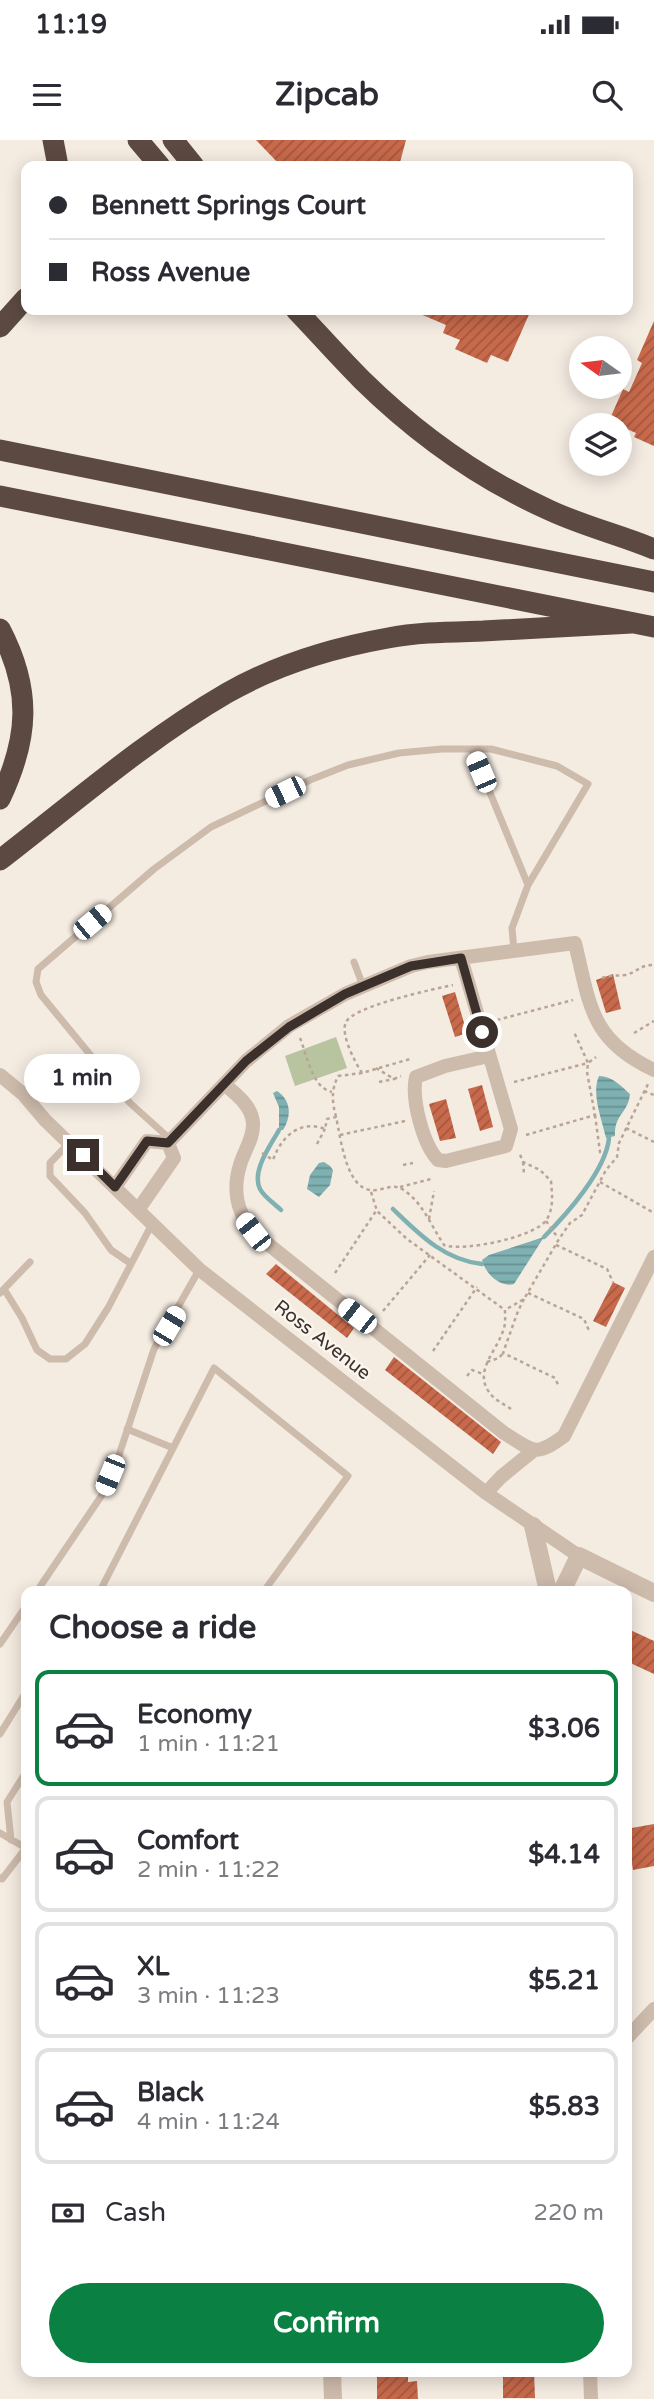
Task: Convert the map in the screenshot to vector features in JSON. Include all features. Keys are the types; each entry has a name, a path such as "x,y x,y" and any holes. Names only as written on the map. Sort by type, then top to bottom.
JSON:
{"highway":[{"path":"53,140 57,161"},
{"path":"138,140 156,161"},
{"path":"173,140 190,161"},
{"path":"0,327 21,304"},
{"path":"302,315 390,406 482,474 556,514 654,550"},
{"path":"0,450 654,582"},
{"path":"0,496 654,627"},
{"path":"0,860 134,756 188,718 229,692 274,671 313,657 391,637 632,623"},
{"path":"0,629 17,666 23,690 24,715 21,744 13,771 0,799"}],"street":[{"path":"115,1187 147,1141 169,1141 246,1061 289,1027 345,994 411,966 575,943 593,1016 616,1048 652,1074"},
{"path":"461,958 511,1129 506,1146 446,1161 438,1160 426,1143 414,1089 416,1077 445,1066 489,1056"},
{"name":"Ross Avenue","path":"0,1075 23,1094 45,1120 200,1270 486,1493 579,1556 654,1592"},
{"path":"225,1084 243,1101 250,1111 253,1124 249,1146 240,1166 236,1201 242,1218 253,1232 504,1433 534,1450 546,1449 564,1436 654,1257"},
{"path":"138,1210 174,1158 169,1141"},
{"path":"486,1493 534,1450"},
{"path":"533,1526 547,1586"},
{"path":"564,1586 579,1556"},
{"path":"632,2033 654,2009"},
{"path":"332,2377 333,2399"},
{"path":"590,2377 591,2399"}],"lane":[{"path":"472,749 528,885"},
{"path":"169,1141 130,1103 41,995 36,982 38,969 154,869 211,827 348,765 399,753 491,749 557,766 589,785 528,885 512,928 514,951"},
{"path":"354,962 363,986"},
{"path":"69,1142 50,1163 50,1177 85,1213 111,1250 130,1263"},
{"path":"30,1262 2,1291 22,1318 37,1350 50,1359 66,1359 85,1344 108,1308 152,1224"},
{"path":"40,1586 102,1495 154,1349 200,1270"},
{"path":"103,1586 214,1368 348,1476 268,1586"},
{"path":"127,1429 173,1448"},
{"path":"0,1644 21,1613"},
{"path":"0,1734 21,1700"},
{"path":"11,1840 4,1800 21,1778"},
{"path":"0,1833 21,1845"},
{"path":"0,1878 2,1879 21,1854"}],"path":[{"path":"602,978 613,974 625,975 643,965 652,965"},
{"path":"362,1073 352,1055 345,1026 347,1020 359,1012 411,994 453,985"},
{"path":"497,1020 579,998"},
{"path":"634,1033 654,1021"},
{"path":"574,1032 588,1063 587,1072 600,1146 600,1152 596,1153"},
{"path":"299,1034 318,1084 332,1092"},
{"path":"511,1083 588,1063 596,1056"},
{"path":"410,1059 362,1073 338,1076 332,1092 336,1117 352,1179 362,1189 400,1187 431,1179"},
{"path":"376,1068 394,1079"},
{"path":"487,1362 499,1358 503,1353 518,1311 555,1244 570,1223 582,1215 617,1157 626,1128 652,1074"},
{"path":"379,1082 403,1076"},
{"path":"644,1091 654,1095"},
{"path":"526,1135 595,1115"},
{"path":"317,1144 327,1119 336,1117"},
{"path":"340,1135 415,1118"},
{"path":"259,1151 273,1160 285,1137 298,1129 314,1125 325,1129"},
{"path":"626,1128 654,1142"},
{"path":"519,1152 524,1174"},
{"path":"400,1187 416,1200 444,1245 453,1248 474,1247 533,1230 546,1221 552,1204 551,1181 540,1170 523,1162"},
{"path":"403,1165 413,1163"},
{"path":"600,1182 654,1213"},
{"path":"371,1190 377,1211 407,1238 505,1310"},
{"path":"429,1219 434,1191"},
{"path":"335,1273 377,1211"},
{"path":"546,1221 559,1239"},
{"path":"555,1244 607,1269 613,1282"},
{"path":"383,1311 430,1255"},
{"path":"433,1351 477,1287"},
{"path":"528,1293 584,1320 590,1333"},
{"path":"505,1310 524,1299"},
{"path":"505,1310 503,1333 487,1362 483,1378 489,1394 511,1409"},
{"path":"503,1353 555,1378 559,1387"},
{"path":"467,1376 472,1370 483,1374"}],"green space":[{"path":"336,1037 347,1068 295,1086 285,1056"}],"water":[{"path":"599,1076 612,1080 630,1094 627,1106 617,1123 615,1136 606,1138 596,1091"},
{"path":"277,1091 285,1099 289,1109 283,1130 279,1130 279,1107 273,1093"},
{"path":"324,1162 333,1170 330,1185 319,1197 307,1189 310,1175 319,1163"},
{"path":"544,1237 514,1284 499,1282 484,1265 482,1260 489,1255"}],"building":[{"path":"256,140 406,140 400,161 276,161"},
{"path":"423,315 529,315 508,362 491,355 487,363 455,349 460,340 443,333 446,325"},
{"path":"654,321 654,446 634,437 636,433 632,431 632,413 612,413 619,399 632,399 632,385 642,363 637,360"},
{"path":"613,974 621,1009 606,1013 596,980"},
{"path":"455,992 467,1033 455,1037 442,996"},
{"path":"482,1085 493,1127 480,1131 468,1089"},
{"path":"446,1099 456,1138 440,1141 429,1104"},
{"path":"276,1264 354,1328 347,1338 266,1274"},
{"path":"613,1282 625,1288 606,1327 593,1321"},
{"path":"394,1357 501,1442 493,1454 385,1370"},
{"path":"632,1631 654,1641 654,1674 632,1664"},
{"path":"654,1824 654,1866 633,1870 632,1828"},
{"path":"377,2377 408,2377 408,2382 417,2381 418,2399 377,2399"},
{"path":"503,2377 534,2377 535,2398 503,2398"}],"waterway":[{"path":"279,1130 263,1158 258,1182 264,1195 281,1210"},
{"path":"544,1237 574,1204 593,1177 601,1164 609,1138"},
{"path":"393,1209 444,1251 468,1262 482,1264"}],"route":[{"path":"83,1155 115,1187 147,1141 168,1143 246,1061 289,1027 345,994 411,966 461,958 482,1032"}]}
